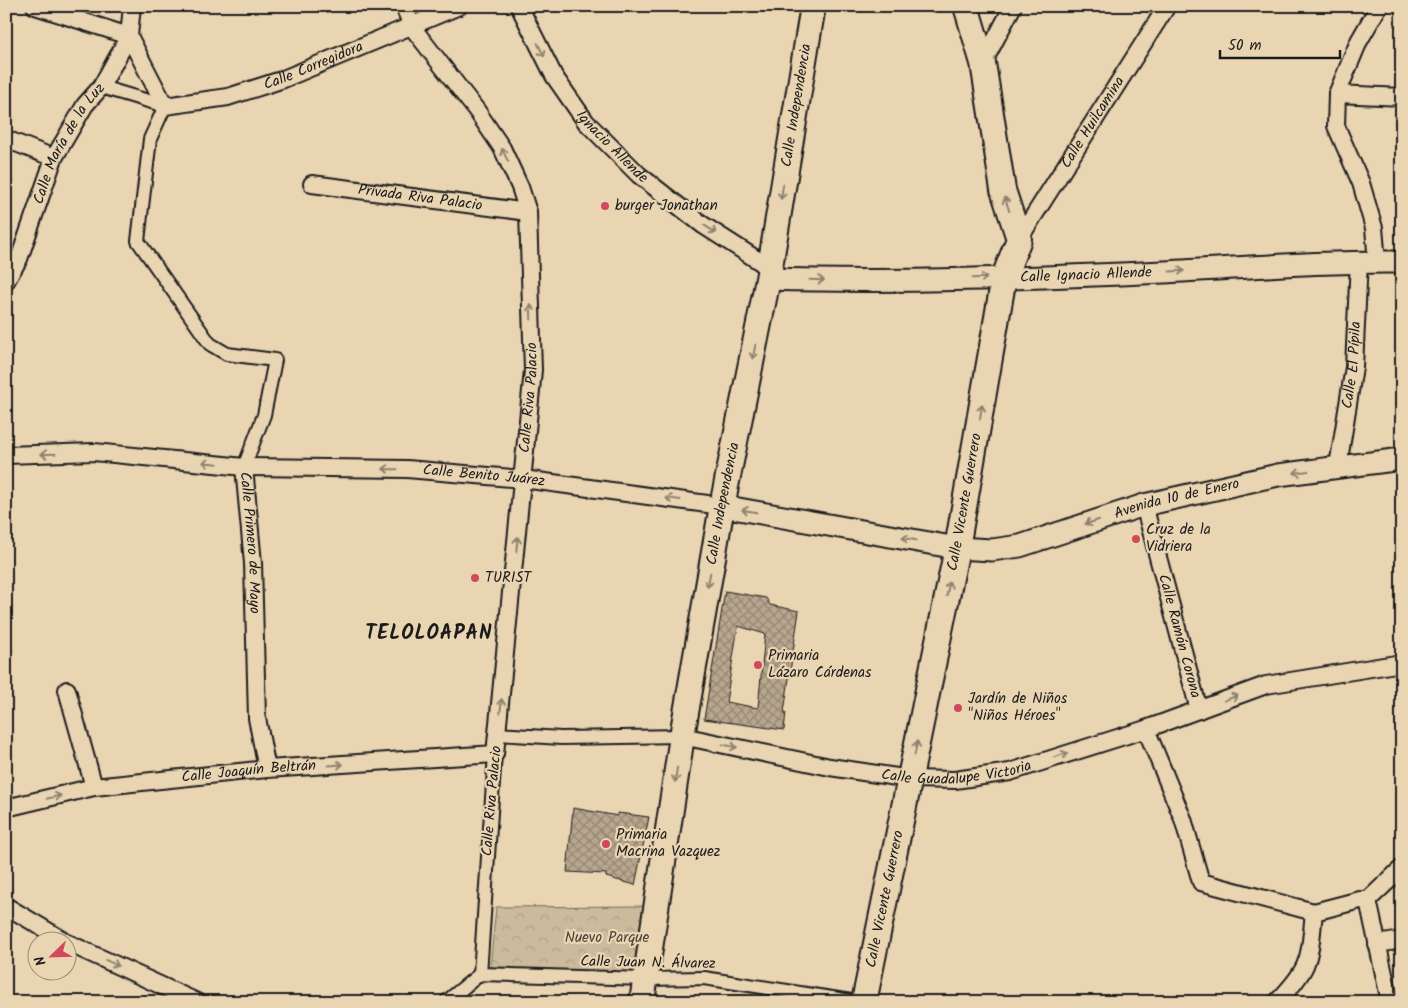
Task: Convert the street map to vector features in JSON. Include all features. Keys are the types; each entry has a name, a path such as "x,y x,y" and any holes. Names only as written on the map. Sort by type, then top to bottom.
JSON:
{"main road":[{"name":"Calle Independencia","path":"644,990 682,736 722,506 769,273 813,6"},
{"path":"966,6 983,63 1003,190 1019,239"},
{"name":"Calle Vicente Guerrero","path":"864,1002 956,548 1004,277 1019,239"}],"street":[{"path":"35,6 129,36 165,106"},
{"name":"Calle María de la Luz","path":"6,281 19,259 54,158 85,105 101,87 129,36 132,6"},
{"name":"Calle Riva Palacio","path":"404,6 412,28 477,111 502,148 520,187 528,212 533,370 495,754 480,974"},
{"name":"Calle Corregidora","path":"165,106 228,97 281,80 412,28 459,6"},
{"name":"Ignacio Allende","path":"519,6 554,76 586,122 639,174 703,225 769,273"},
{"path":"983,63 1013,6"},
{"name":"Calle Huilcamina","path":"1019,239 1167,6"},
{"path":"1379,6 1359,41 1337,94 1402,97"},
{"path":"101,87 165,106"},
{"name":"Calle El Pípila","path":"1337,94 1336,126 1361,183 1374,228 1338,466"},
{"name":"Calle Primero de Mayo","path":"165,106 150,139 138,240 210,344 227,354 275,360 264,415 244,467 253,563 257,718 267,769"},
{"path":"6,139 54,158"},
{"name":"Privada Riva Palacio","path":"312,184 528,212"},
{"name":"Calle Ignacio Allende","path":"769,273 847,281 1162,272 1402,262"},
{"name":"Calle Benito Juárez","path":"6,455 94,452 244,467 407,469 523,479 722,506 956,548"},
{"name":"Avenida 10 de Enero","path":"956,548 992,550 1020,546 1144,505 1278,476 1338,466 1402,459"},
{"name":"Calle Ramón Corona","path":"1144,505 1199,710"},
{"name":"Calle Guadalupe Victoria","path":"498,734 561,738 682,736 830,767 910,779 955,780 1010,772 1146,729 1266,684 1402,663"},
{"path":"66,690 94,787"},
{"path":"1146,729 1183,819 1201,882 1314,912 1360,900 1368,900 1402,868"},
{"name":"Calle Joaquín Beltrán","path":"6,808 94,787 267,769 495,754"},
{"path":"1368,900 1390,1002"},
{"path":"6,906 46,930"},
{"path":"1277,1002 1299,980 1310,954 1314,912"},
{"path":"1377,944 1402,940"},
{"path":"78,948 197,1002"},
{"path":"446,1002 480,974"},
{"name":"Calle Juan N. Álvarez","path":"480,974 644,990 704,978 858,1002"}],"green space":[{"name":"Nuevo Parque","path":"645,906 634,972 490,968 496,907"}],"building":[{"name":"Primaria Lázaro Cárdenas","path":"725,591 766,598 770,605 799,611 784,712 786,712 784,730 704,719","holes":["738,626 765,634 758,708 726,702"]},
{"name":"Primaria Macrina Vazquez","path":"573,808 618,816 618,813 649,817 635,885 606,877 606,874 567,872"}],"place":[{"name":"burger Jonathan","path":"605,206"},
{"name":"Cruz de la Vidriera","path":"1136,539"},
{"name":"TURIST","path":"475,578"},
{"name":"Primaria Lázaro Cárdenas","path":"758,665"},
{"name":"Jardín de Niños \"Niños Héroes\"","path":"958,708"},
{"name":"Primaria Macrina Vazquez","path":"606,844"}],"district":[{"name":"TELOLOAPAN","path":"429,634"}]}
